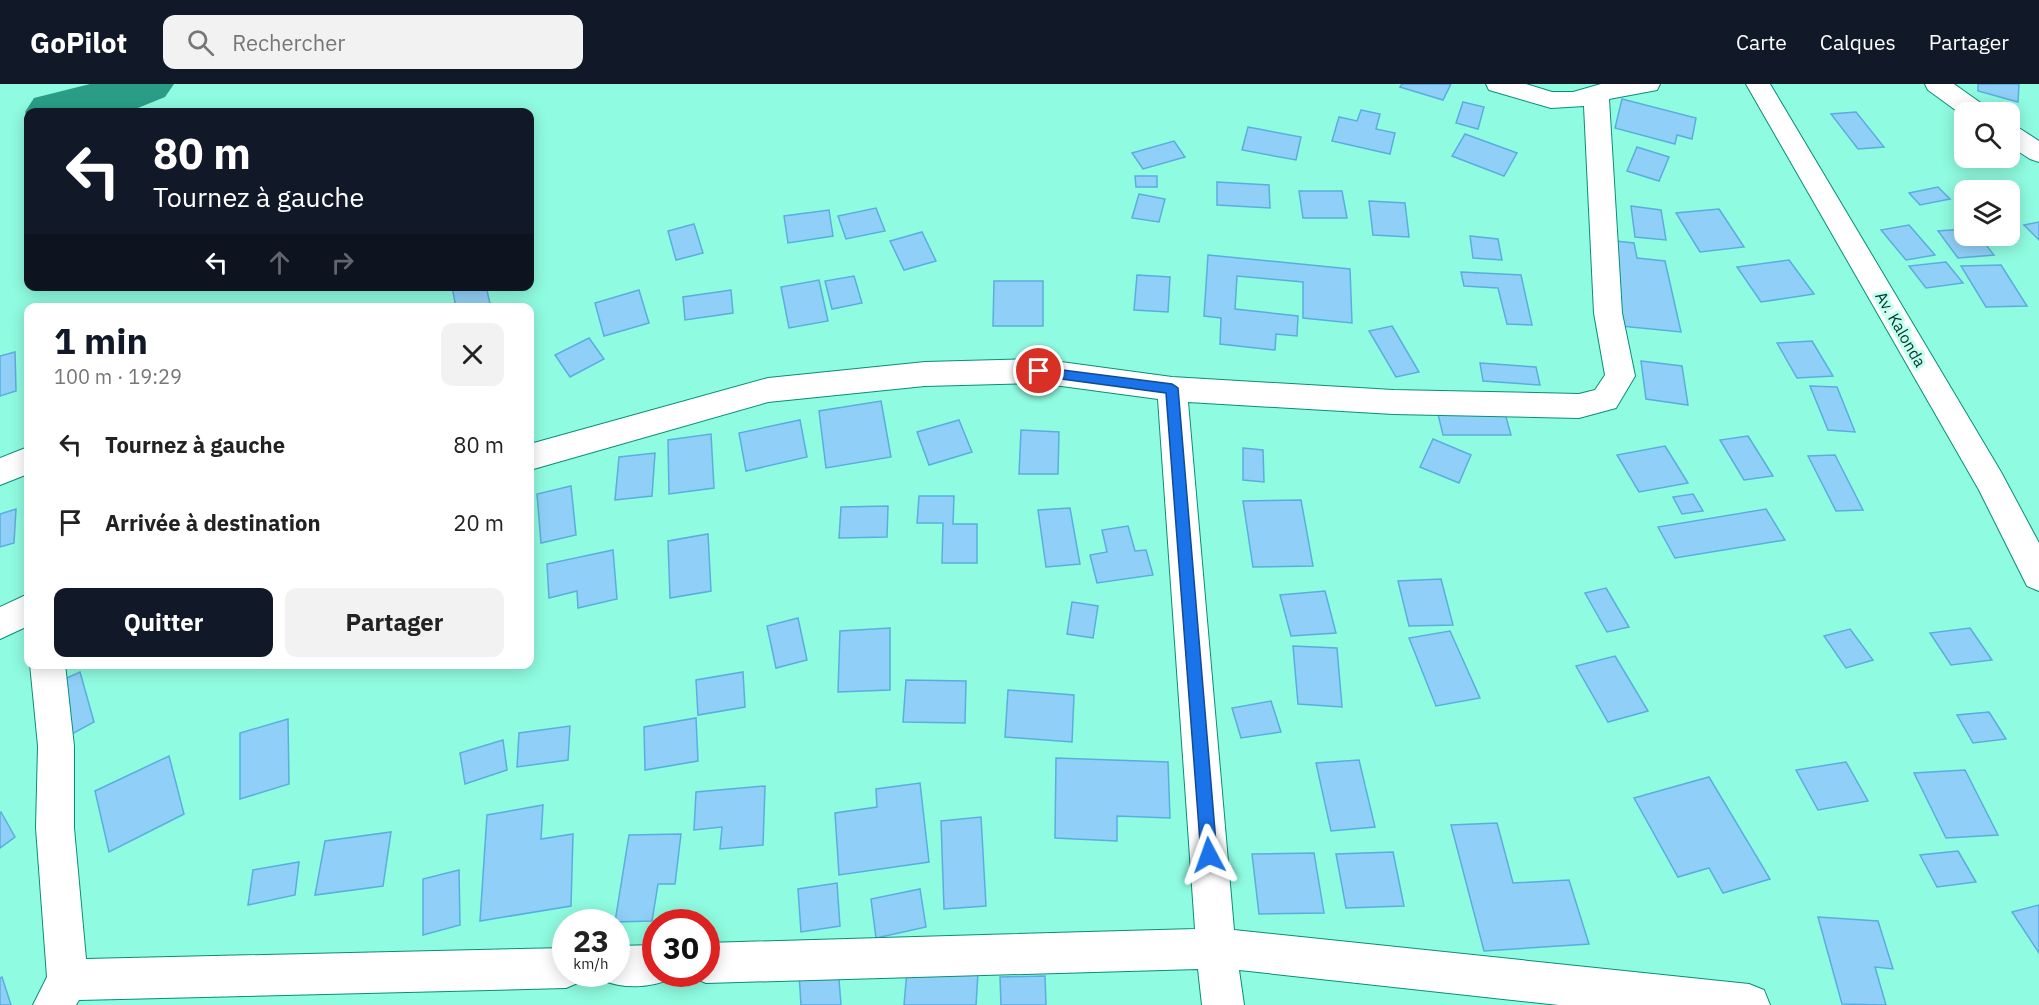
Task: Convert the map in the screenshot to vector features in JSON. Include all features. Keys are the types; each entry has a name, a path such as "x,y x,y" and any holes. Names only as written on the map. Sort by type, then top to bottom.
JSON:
{"street":[{"path":"1498,84 1551,100 1575,100 1596,93 1648,84"},
{"name":"Av. Kalonda","path":"1758,84 1990,480 2039,576"},
{"path":"1936,84 1962,102"},
{"path":"534,456 768,390 925,374 1039,371 1172,388 1404,403 1580,406 1605,399 1620,376 1608,313 1596,93"},
{"path":"2020,141 2039,153"},
{"path":"1172,388 1222,1005"},
{"path":"0,472 24,462"},
{"path":"0,624 24,611"},
{"path":"48,669 56,746 55,828 61,992 552,969"},
{"path":"720,963 1216,948 1749,1005"}],"building":[{"path":"1402,84 1451,84 1443,100 1400,87"},
{"path":"1978,84 2019,84 2018,102 1978,91"},
{"path":"1622,99 1696,118 1692,139 1677,135 1675,144 1615,128"},
{"path":"1463,102 1484,107 1478,129 1456,123"},
{"path":"1361,110 1380,114 1376,129 1395,133 1390,154 1332,141 1339,117 1357,121"},
{"path":"1856,112 1884,147 1858,149 1831,114"},
{"path":"1248,127 1301,137 1296,160 1242,150"},
{"path":"1465,134 1517,153 1504,176 1452,156"},
{"path":"1174,141 1185,157 1143,169 1132,153"},
{"path":"1637,147 1669,157 1659,181 1627,171"},
{"path":"1135,176 1157,176 1157,187 1136,187"},
{"path":"1217,182 1269,185 1270,208 1217,205"},
{"path":"1938,187 1950,199 1920,205 1909,193"},
{"path":"1299,191 1342,191 1347,218 1303,218"},
{"path":"1139,194 1165,199 1159,222 1132,218"},
{"path":"1369,201 1405,203 1409,237 1373,235"},
{"path":"1631,206 1661,210 1666,240 1635,237"},
{"path":"876,208 885,231 846,239 838,216"},
{"path":"1719,209 1744,247 1700,252 1676,213"},
{"path":"829,210 833,236 788,243 784,216"},
{"path":"2039,222 2039,240 2024,225"},
{"path":"694,224 703,253 676,260 668,231"},
{"path":"1909,225 1935,255 1906,260 1881,230"},
{"path":"1954,230 1954,246 1987,246 1994,255 1958,258 1938,231"},
{"path":"922,232 936,261 904,270 890,241"},
{"path":"1470,236 1498,239 1502,260 1473,258"},
{"path":"1606,240 1634,243 1637,258 1665,261 1681,332 1621,326"},
{"path":"1208,255 1350,269 1352,323 1303,318 1303,282 1237,276 1235,309 1298,316 1297,336 1276,334 1275,350 1220,344 1221,318 1204,316"},
{"path":"1789,260 1814,294 1761,302 1737,267"},
{"path":"1946,262 1963,283 1926,288 1909,266"},
{"path":"2001,265 2027,306 1986,307 1961,266"},
{"path":"1461,272 1521,275 1532,325 1507,324 1498,288 1464,286"},
{"path":"1137,275 1170,277 1168,312 1134,310"},
{"path":"854,276 862,303 832,309 825,281"},
{"path":"819,280 828,321 789,328 781,287"},
{"path":"994,281 1043,281 1043,326 993,326"},
{"path":"639,290 649,323 604,336 595,303"},
{"path":"731,290 733,313 685,320 683,297"},
{"path":"453,291 487,291 490,303 455,303"},
{"path":"1392,326 1419,372 1396,377 1369,331"},
{"path":"589,338 604,359 570,377 555,355"},
{"path":"1812,341 1833,376 1797,378 1777,343"},
{"path":"15,352 16,391 0,396 0,356"},
{"path":"1641,361 1682,366 1688,405 1646,399"},
{"path":"1480,363 1536,367 1540,385 1483,381"},
{"path":"1810,386 1837,387 1855,432 1828,430"},
{"path":"881,401 891,457 826,468 819,411"},
{"path":"1437,410 1504,410 1511,435 1443,435"},
{"path":"800,420 807,457 746,471 739,433"},
{"path":"959,420 972,452 929,465 917,432"},
{"path":"1021,430 1059,432 1058,474 1019,474"},
{"path":"711,434 714,488 669,494 668,440"},
{"path":"1748,436 1773,476 1744,480 1720,440"},
{"path":"1433,439 1471,455 1459,483 1420,467"},
{"path":"1665,446 1688,483 1639,492 1617,455"},
{"path":"1243,448 1263,450 1264,482 1243,480"},
{"path":"655,453 652,496 615,500 619,457"},
{"path":"1835,455 1863,510 1836,511 1808,456"},
{"path":"571,486 576,535 541,543 537,494"},
{"path":"1693,494 1703,511 1682,514 1673,497"},
{"path":"919,496 954,496 953,524 977,524 977,563 942,563 943,523 917,523"},
{"path":"1301,500 1313,566 1253,567 1243,501"},
{"path":"888,506 887,537 839,538 841,507"},
{"path":"1070,508 1080,564 1046,567 1038,510"},
{"path":"16,509 14,543 0,547 0,514"},
{"path":"1766,509 1785,540 1675,558 1658,527"},
{"path":"1128,526 1135,551 1146,550 1153,575 1097,583 1090,555 1107,552 1102,530"},
{"path":"708,534 711,591 670,598 668,541"},
{"path":"613,550 617,599 578,608 577,591 549,598 547,564"},
{"path":"1441,579 1453,625 1409,626 1398,581"},
{"path":"1606,588 1629,627 1607,632 1585,593"},
{"path":"1325,591 1336,633 1291,636 1280,595"},
{"path":"1072,602 1098,606 1093,638 1067,634"},
{"path":"798,618 807,660 776,668 767,626"},
{"path":"890,628 890,690 838,692 840,631"},
{"path":"1970,628 1992,660 1951,665 1930,633"},
{"path":"1850,629 1873,660 1846,668 1824,636"},
{"path":"1450,631 1480,698 1436,706 1409,638"},
{"path":"1293,646 1337,648 1342,707 1298,704"},
{"path":"1615,656 1648,711 1608,722 1576,666"},
{"path":"80,672 94,722 72,734 58,682"},
{"path":"743,672 745,707 698,715 696,680"},
{"path":"906,680 966,681 965,723 903,722"},
{"path":"1008,690 1074,695 1072,742 1005,737"},
{"path":"1271,701 1281,732 1241,738 1232,708"},
{"path":"1989,712 2006,739 1973,743 1957,715"},
{"path":"696,718 698,761 645,770 644,727"},
{"path":"288,719 289,784 240,799 240,733"},
{"path":"570,726 568,760 517,767 519,733"},
{"path":"503,740 507,770 465,784 460,753"},
{"path":"169,756 184,814 109,852 95,791"},
{"path":"1056,758 1168,762 1170,818 1117,816 1117,841 1055,838"},
{"path":"1359,760 1375,827 1331,831 1316,763"},
{"path":"1846,762 1868,801 1818,810 1796,770"},
{"path":"1965,770 1998,835 1946,838 1914,773"},
{"path":"1709,777 1770,879 1723,893 1709,868 1678,877 1634,798"},
{"path":"920,783 929,862 839,875 835,813 877,807 876,789"},
{"path":"765,786 763,845 720,849 722,827 694,830 696,792"},
{"path":"543,805 541,839 573,834 571,906 480,921 487,815"},
{"path":"0,813 15,837 0,848"},
{"path":"981,817 986,906 944,909 941,821"},
{"path":"1497,823 1513,883 1569,880 1589,944 1484,951 1451,825"},
{"path":"391,832 383,886 315,895 325,841"},
{"path":"681,834 675,884 658,884 654,909 642,909 642,921 630,922 630,909 617,909 629,835"},
{"path":"1958,851 1976,882 1937,887 1920,855"},
{"path":"1393,852 1404,906 1346,908 1336,854"},
{"path":"1314,853 1324,913 1259,914 1252,854"},
{"path":"299,862 295,895 248,905 253,870"},
{"path":"459,870 460,925 423,935 423,879"},
{"path":"837,883 840,926 801,932 798,889"},
{"path":"920,889 926,927 876,938 871,899"},
{"path":"2039,905 2039,953 2012,912"},
{"path":"1818,917 1878,921 1893,969 1875,967 1886,1005 1842,1004"},
{"path":"838,967 841,1005 801,1005 799,974"},
{"path":"907,971 978,973 976,1005 904,1005"},
{"path":"1045,976 1046,1005 1001,1005 1000,977"},
{"path":"2,977 11,1005 0,1005 0,978"}],"waterway":[{"path":"75,108 95,104 145,84"}],"route":[{"path":"1039,371 1172,388 1209,855"}]}
